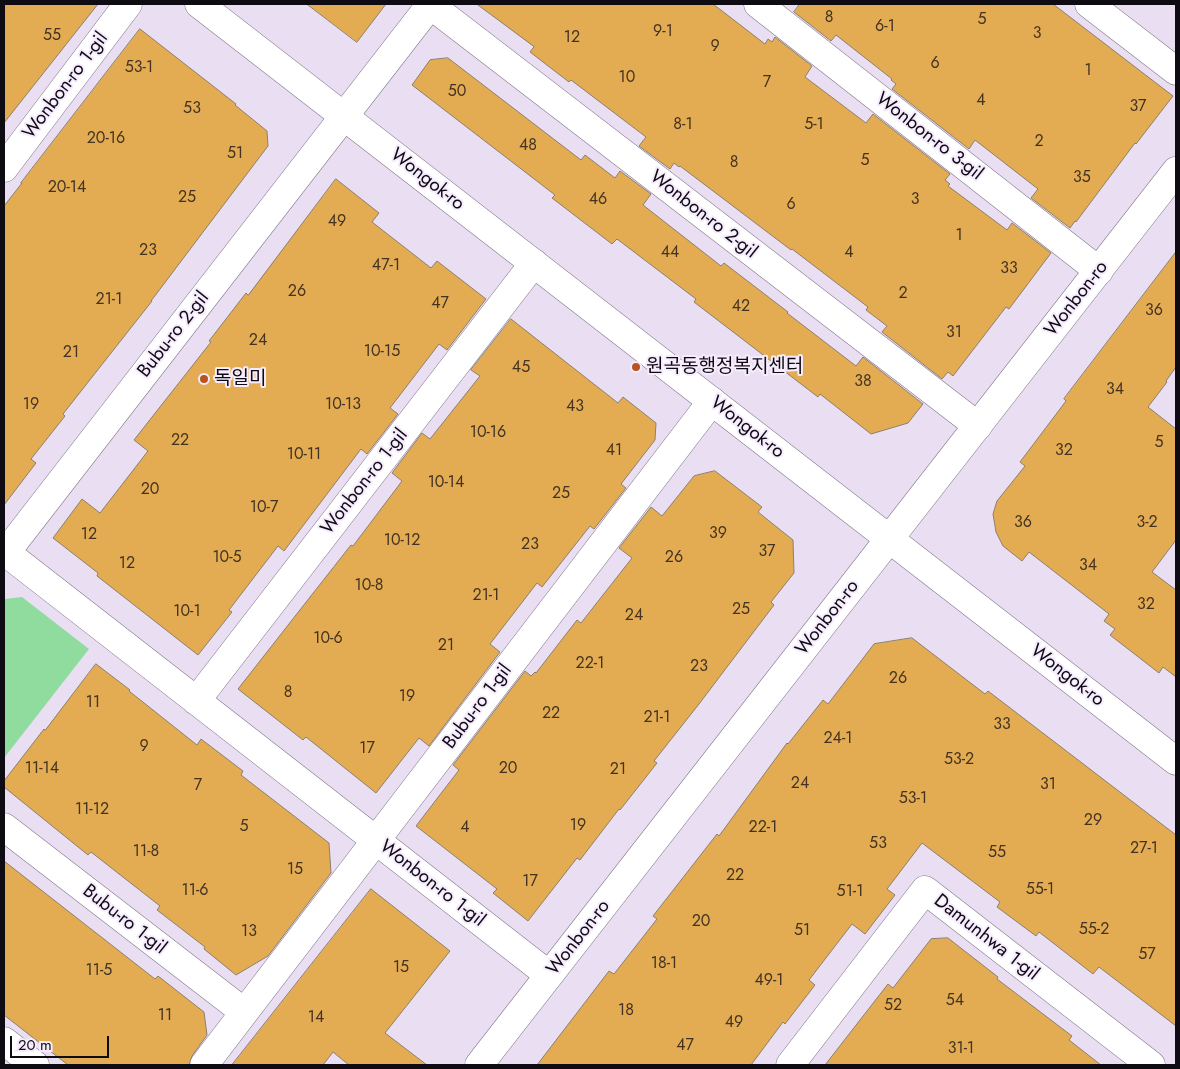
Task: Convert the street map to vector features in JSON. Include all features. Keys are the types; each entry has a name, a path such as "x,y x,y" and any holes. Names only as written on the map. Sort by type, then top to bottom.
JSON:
{"street":[{"name":"Wonbon-ro 1-gil","path":"4,168 128,4"},
{"name":"Wongok-ro","path":"199,4 1176,761"},
{"name":"Bubu-ro 2-gil","path":"4,553 430,4"},
{"name":"Wonbon-ro 2-gil","path":"430,4 978,426"},
{"name":"Wonbon-ro 3-gil","path":"758,4 1099,271"},
{"path":"1089,4 1176,71"},
{"name":"Wonbon-ro","path":"479,1065 1176,172"},
{"name":"Wonbon-ro 1-gil","path":"196,701 534,263"},
{"name":"Bubu-ro 1-gil","path":"204,1065 712,401"},
{"name":"Wonbon-ro 1-gil","path":"4,553 549,975"},
{"name":"Bubu-ro 1-gil","path":"4,827 244,1012"},
{"name":"Damunhwa 1-gil","path":"790,1065 925,890 1151,1065"},
{"path":"4,1041 35,1065"}],"green space":[{"path":"22,597 89,649 4,758 4,602 5,599"}],"building":[{"path":"4,4 98,4 4,123"},
{"path":"307,4 386,4 357,42"},
{"path":"477,4 713,4 765,44 768,39 772,42 775,37 812,66 805,77 866,123 873,114 950,174 945,180 950,184 948,186 1007,230 1012,223 1051,253 1009,309 1006,307 953,376 948,372 942,379 882,332 887,326 866,310 868,307 680,166 674,163 670,169 639,146 646,137 571,80 569,82 530,52 534,47"},
{"path":"800,4 1053,4 1173,96 1070,228 1031,198 1038,189 975,140 969,149 892,89 896,84 892,79 836,35 831,41 794,12"},
{"path":"140,29 236,104 267,131 268,146 152,301 63,414 65,416 31,459 36,463 4,505 4,206"},
{"path":"448,58 581,160 585,155 615,178 620,171 651,194 643,205 721,266 724,263 856,366 863,357 923,404 908,423 871,434 820,394 818,397 694,302 696,299 617,239 612,244 552,198 555,195 412,85 430,60"},
{"path":"336,179 379,213 372,222 431,268 437,261 486,299 447,350 439,344 390,408 398,414 367,454 361,449 284,551 278,546 229,610 232,612 198,655 97,576 98,573 53,538 82,499 100,513 148,451 134,440"},
{"path":"1176,252 1176,367 1148,407 1176,429 1176,540 1152,572 1176,590 1176,677 1163,667 1159,673 1110,635 1115,629 1104,621 1109,614 1029,552 1022,561 1003,546 996,532 993,514 997,501 1025,466 1020,462 1066,401 1064,399"},
{"path":"511,319 618,403 623,397 656,423 655,440 621,484 626,488 594,529 590,526 542,587 537,583 490,644 500,652 429,746 419,738 376,793 306,737 303,740 238,689 351,545 353,546 402,481 392,473 422,433 430,439 480,376 471,370"},
{"path":"715,471 762,507 758,512 793,540 794,573 771,602 774,605 654,761 657,763 580,860 577,858 528,921 493,893 497,889 416,826 459,770 453,765 525,671 531,676 536,673 577,620 581,623 632,558 619,548 651,507 662,516 694,476"},
{"path":"912,638 985,694 988,691 1176,835 1176,1026 1099,967 1093,974 1039,932 1036,936 997,907 1000,902 922,843 887,889 895,895 865,934 852,924 809,980 815,985 785,1024 783,1022 751,1065 537,1065 609,971 614,974 657,919 653,916 717,834 719,836 787,743 823,700 828,704 874,644"},
{"path":"96,664 197,745 201,739 243,771 241,775 329,843 331,873 268,956 236,975 204,949 205,947 157,910 160,906 91,852 88,855 4,787 4,781"},
{"path":"4,861 155,979 158,976 204,1012 207,1035 192,1056 189,1065 68,1065 4,1015"},
{"path":"371,889 450,951 385,1033 427,1065 349,1065 333,1052 323,1065 232,1065"},
{"path":"948,938 998,977 997,979 1072,1036 1069,1040 1101,1065 825,1065 888,984 893,988 931,939"}],"place":[{"name":"원곡동행정복지센터","path":"636,367"},
{"name":"독일미","path":"204,379"}]}
